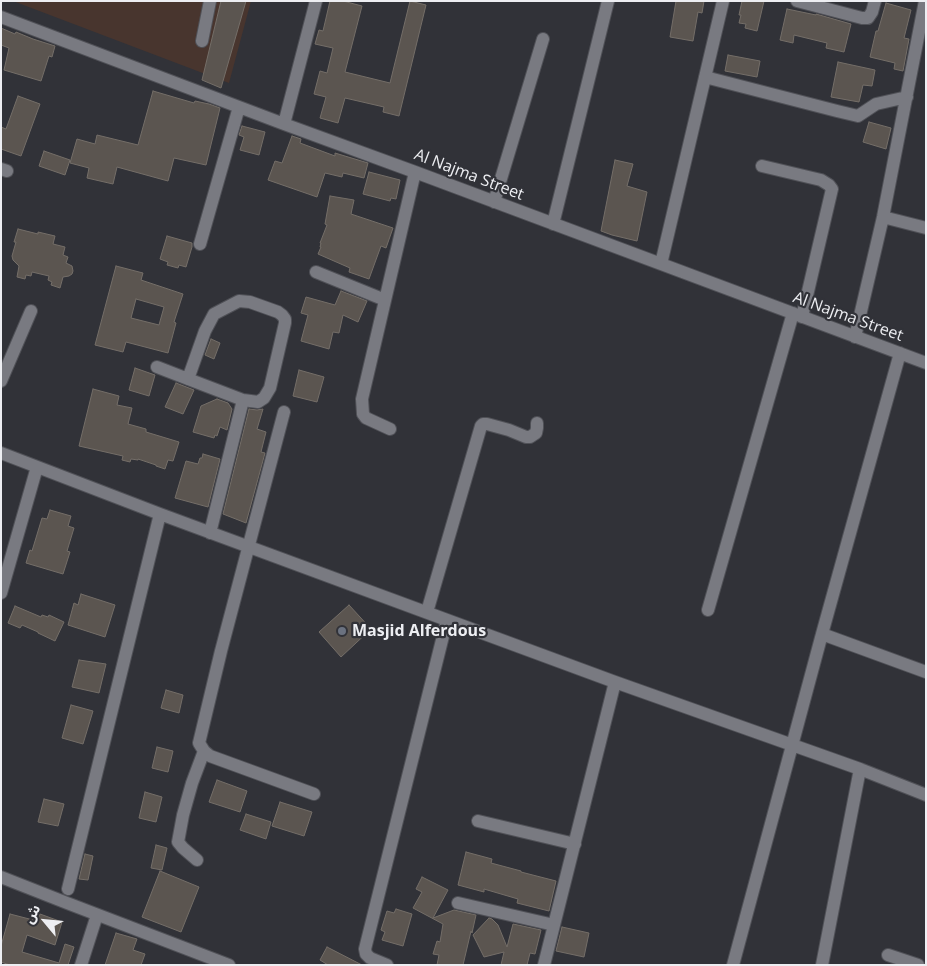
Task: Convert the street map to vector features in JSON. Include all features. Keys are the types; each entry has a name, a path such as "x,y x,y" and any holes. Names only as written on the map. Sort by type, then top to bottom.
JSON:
{"street":[{"path":"202,41 210,1"},
{"path":"284,124 316,1"},
{"path":"553,224 608,1"},
{"path":"661,264 723,1"},
{"path":"796,1 862,18 868,18 875,1"},
{"path":"855,336 883,217 925,1"},
{"name":"Al Najma Street","path":"1,17 926,363"},
{"path":"494,202 543,39"},
{"path":"705,77 858,116 876,104 907,97"},
{"path":"200,244 239,107"},
{"path":"708,610 797,315 832,189 830,185 821,180 762,166"},
{"path":"390,429 366,418 363,414 362,399 415,172"},
{"path":"883,217 926,228"},
{"path":"316,272 385,300"},
{"path":"157,367 188,379 244,400 258,402 264,398 270,388 285,323 282,314 250,302 239,301 214,314 205,331 188,379"},
{"path":"1,381 31,311"},
{"path":"733,965 900,353"},
{"path":"210,533 244,400"},
{"path":"284,412 221,651 199,743 210,756 314,794"},
{"path":"427,612 481,426 487,424 530,437 536,432 537,423"},
{"path":"1,453 210,533 615,682 860,769 926,795"},
{"path":"1,593 37,467"},
{"path":"68,889 160,514"},
{"path":"386,965 370,958 366,954 365,949 447,620"},
{"path":"822,634 926,672"},
{"path":"544,965 615,682"},
{"path":"197,860 178,842 192,782 204,751"},
{"path":"822,965 860,769"},
{"path":"478,821 575,844"},
{"path":"1,877 229,965"},
{"path":"458,903 554,926"},
{"path":"81,965 98,915"},
{"path":"888,956 918,965"}],"shaded area":[{"path":"13,1 251,1 229,83"}],"building":[{"path":"221,1 246,1 221,88 202,80"},
{"path":"330,1 343,1 362,6 345,72 390,83 410,1 426,5 399,116 383,112 384,107 345,98 338,123 320,118 326,97 314,94 320,71 327,73 333,48 315,44 319,30 323,31"},
{"path":"676,1 704,1 702,13 698,12 693,41 670,37"},
{"path":"742,1 764,1 757,31 745,28 746,24 739,23"},
{"path":"886,3 911,10 904,38 909,39 903,71 894,69 895,63 870,57 876,31 878,31"},
{"path":"787,9 816,14 851,24 844,52 826,48 827,43 794,35 793,43 780,40"},
{"path":"1,28 55,46 52,57 49,56 41,81 4,70 9,48 1,45"},
{"path":"728,55 760,61 757,77 725,71"},
{"path":"838,62 875,70 872,86 863,85 859,102 831,97"},
{"path":"153,91 194,103 195,101 220,108 206,165 174,158 168,181 117,167 113,184 87,178 89,168 70,163 77,139 95,144 97,135 138,145"},
{"path":"18,96 40,104 21,156 1,149 1,127 6,129"},
{"path":"869,122 891,128 886,149 863,142"},
{"path":"242,126 265,132 259,155 240,150 244,137 239,135"},
{"path":"292,136 301,139 300,143 335,156 335,153 368,163 364,178 343,173 342,177 325,173 317,197 268,180 275,161 282,163"},
{"path":"44,151 70,160 65,175 39,166"},
{"path":"615,160 633,164 627,186 647,192 637,241 601,231"},
{"path":"369,172 400,180 396,199 391,198 390,201 363,194"},
{"path":"330,196 354,200 351,214 393,228 386,248 381,246 369,279 349,272 350,268 318,254 327,225 325,224"},
{"path":"18,229 55,236 53,244 65,247 63,255 68,257 66,263 72,266 73,271 69,276 63,277 60,288 51,285 52,282 48,280 49,276 32,272 31,276 26,275 25,279 17,277 19,266 12,256"},
{"path":"167,236 192,243 186,267 179,265 178,268 167,265 168,262 160,259"},
{"path":"116,266 143,273 141,280 183,294 174,322 176,323 168,353 126,342 123,352 95,345","holes":["136,299 164,307 159,325 131,318"]},
{"path":"341,291 367,301 358,322 343,315 339,333 333,332 329,349 301,341 308,315 301,313 306,297 335,305"},
{"path":"211,339 220,343 214,359 205,355"},
{"path":"135,368 155,375 149,396 129,390"},
{"path":"299,370 324,377 317,402 293,396"},
{"path":"176,383 194,390 183,414 165,407"},
{"path":"93,389 119,396 117,405 132,408 128,424 146,429 146,432 179,442 173,461 168,460 165,469 138,459 131,459 130,462 122,460 123,456 79,446"},
{"path":"217,399 228,403 232,409 227,430 220,427 217,436 215,435 214,438 193,432 201,406"},
{"path":"249,409 263,409 257,429 266,432 261,452 265,453 246,523 223,514"},
{"path":"203,454 220,459 208,507 175,498 186,461 198,464"},
{"path":"50,510 71,516 68,526 74,528 67,551 70,552 63,574 26,563 30,550 32,551 42,518 47,519"},
{"path":"81,594 115,605 105,637 68,625 74,603 78,605"},
{"path":"349,605 371,629 341,657 319,632"},
{"path":"15,606 41,617 42,615 48,617 49,615 64,622 55,641 22,625 20,628 8,623"},
{"path":"79,660 106,664 99,693 72,687"},
{"path":"166,690 183,695 179,713 161,708"},
{"path":"71,705 93,711 83,744 62,738"},
{"path":"157,747 173,751 168,772 152,768"},
{"path":"217,780 247,791 240,812 209,802"},
{"path":"145,792 162,797 156,822 139,818"},
{"path":"44,799 64,804 58,826 38,822"},
{"path":"280,802 312,812 304,836 272,826"},
{"path":"246,814 271,822 266,839 240,830"},
{"path":"156,845 167,848 162,870 151,868"},
{"path":"466,852 492,859 491,863 556,881 549,911 517,903 518,899 484,889 484,892 458,885"},
{"path":"85,854 93,856 88,880 79,879"},
{"path":"160,871 199,887 181,932 142,917"},
{"path":"422,877 448,890 433,918 454,910 476,915 463,965 437,965 439,955 433,954 437,941 440,942 443,924 413,908 422,892 416,889"},
{"path":"396,909 412,914 403,946 382,940 385,932 381,930 387,911 394,913"},
{"path":"10,914 37,921 40,914 62,922 55,945 27,935 22,952 59,963 65,944 74,947 68,965 10,965 1,962 1,946"},
{"path":"489,918 498,925 507,947 513,924 541,930 535,954 530,953 527,965 501,965 504,952 484,957 473,935"},
{"path":"562,927 589,933 584,957 556,951"},
{"path":"116,933 137,939 133,950 145,954 141,965 105,965"},
{"path":"327,947 362,965 328,965 320,960"}],"place":[{"name":"Masjid Alferdous","path":"342,631"}]}
